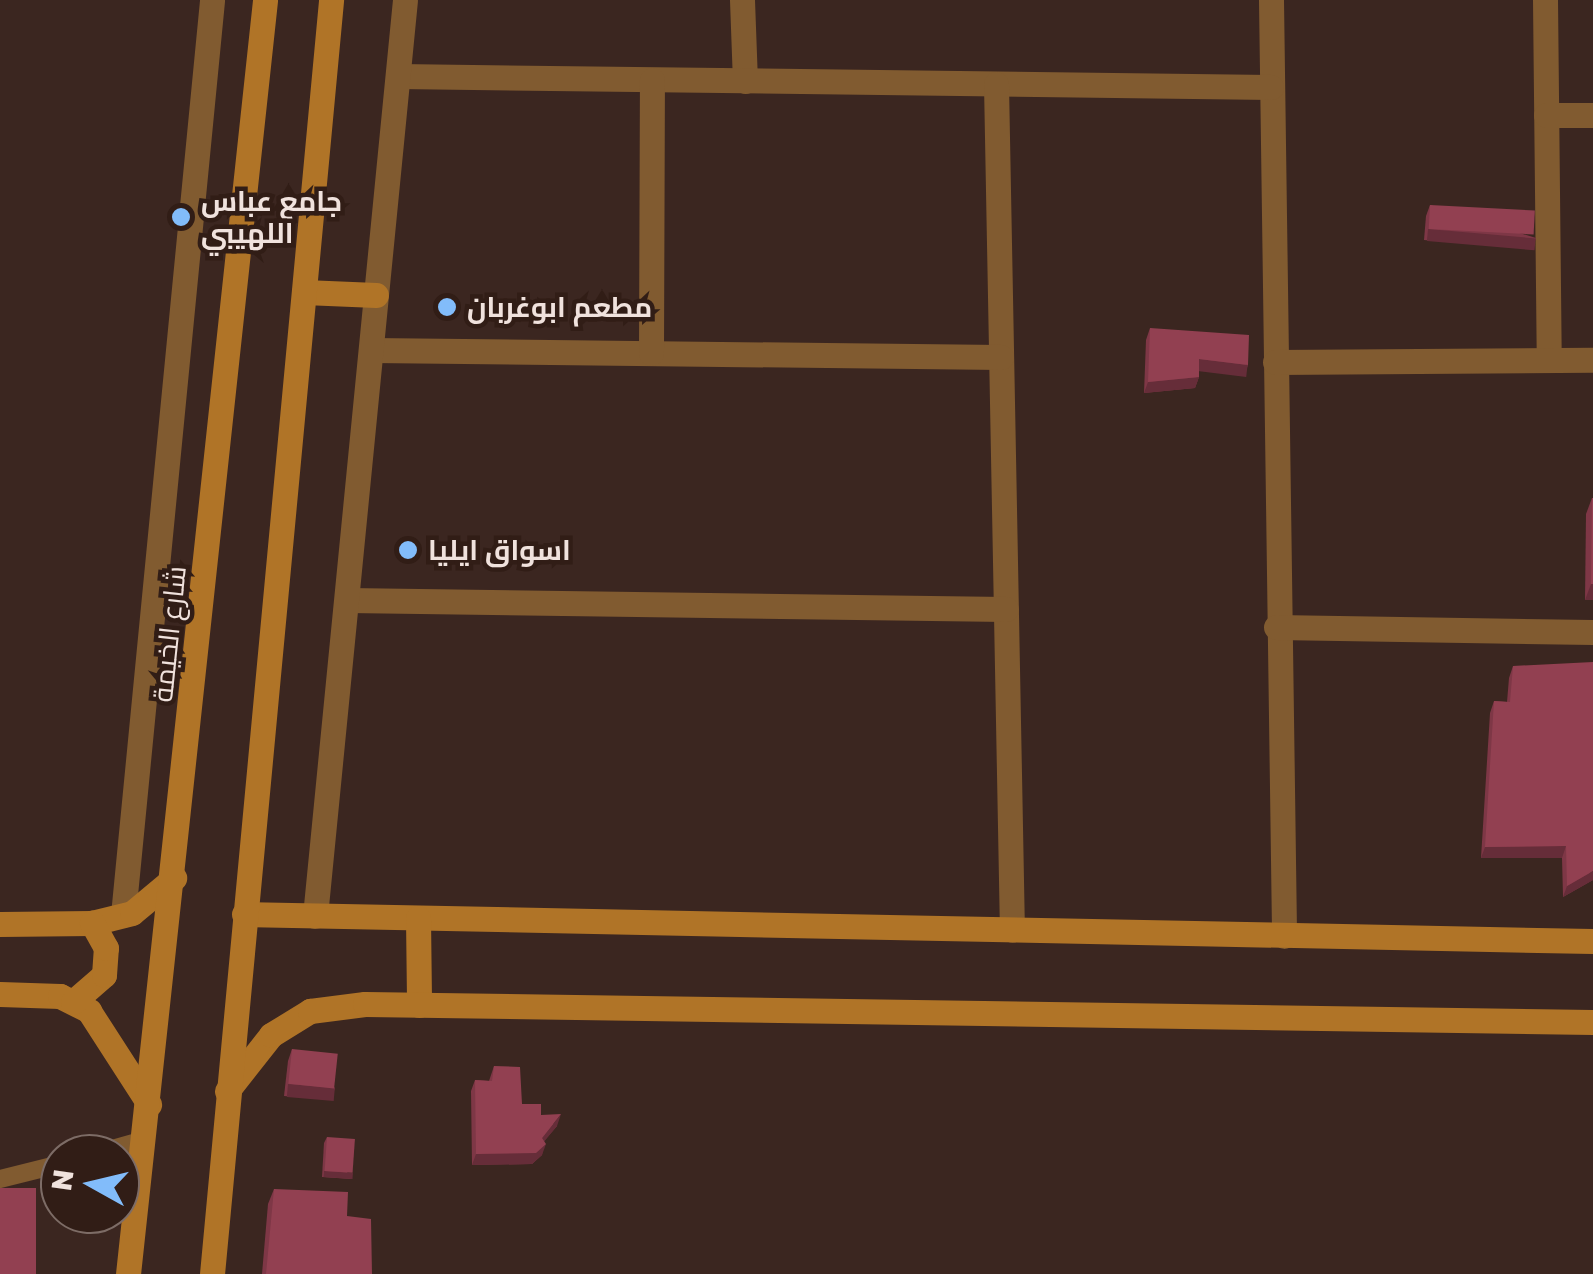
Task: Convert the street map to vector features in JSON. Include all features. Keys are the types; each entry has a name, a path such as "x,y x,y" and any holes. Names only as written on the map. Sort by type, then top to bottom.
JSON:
{"street":[{"path":"122,915 212,0"},
{"name":"شارع الخيمة","path":"128,1274 174,878 265,0"},
{"path":"212,1274 331,0"},
{"path":"316,916 405,0"},
{"path":"742,0 744,81"},
{"path":"1272,0 1276,628 1284,936"},
{"path":"1545,0 1549,358"},
{"path":"398,76 1271,88"},
{"path":"651,353 652,80"},
{"path":"996,84 1012,930"},
{"path":"1546,116 1593,115"},
{"path":"304,292 376,295"},
{"path":"371,350 1001,357"},
{"path":"1274,362 1593,360"},
{"path":"346,600 1006,609"},
{"path":"1276,628 1593,632"},
{"path":"0,924 92,924 155,899 174,878"},
{"path":"244,914 1593,941"},
{"path":"418,918 419,1005"},
{"path":"74,1002 97,987 108,962 92,924"},
{"path":"0,994 74,1002 102,1024 149,1104"},
{"path":"227,1090 271,1035 310,1011 419,1005 1593,1022"}],"lane":[{"path":"140,1141 144,1140"},
{"path":"0,1179 40,1169"}],"building":[{"path":"1430,205 1535,210 1534,234 1429,229"},
{"path":"1150,328 1249,335 1248,365 1199,359 1199,377 1148,382"},
{"path":"1592,498 1593,584 1591,584"},
{"path":"1593,662 1593,871 1567,886 1566,846 1485,847 1494,701 1510,702 1513,666"},
{"path":"292,1049 338,1054 334,1089 288,1084"},
{"path":"494,1066 520,1067 522,1104 541,1104 541,1115 561,1114 542,1138 546,1144 536,1153 476,1154 475,1080 492,1081"},
{"path":"327,1137 355,1139 353,1173 325,1171"},
{"path":"0,1188 36,1188 36,1274 0,1274"},
{"path":"274,1189 348,1192 347,1216 371,1219 372,1274 266,1274"}],"place":[{"name":"جامع عباس اللهيبي","path":"181,217"},
{"name":"مطعم ابوغربان","path":"447,307"},
{"name":"اسواق ايليا","path":"408,550"}]}
